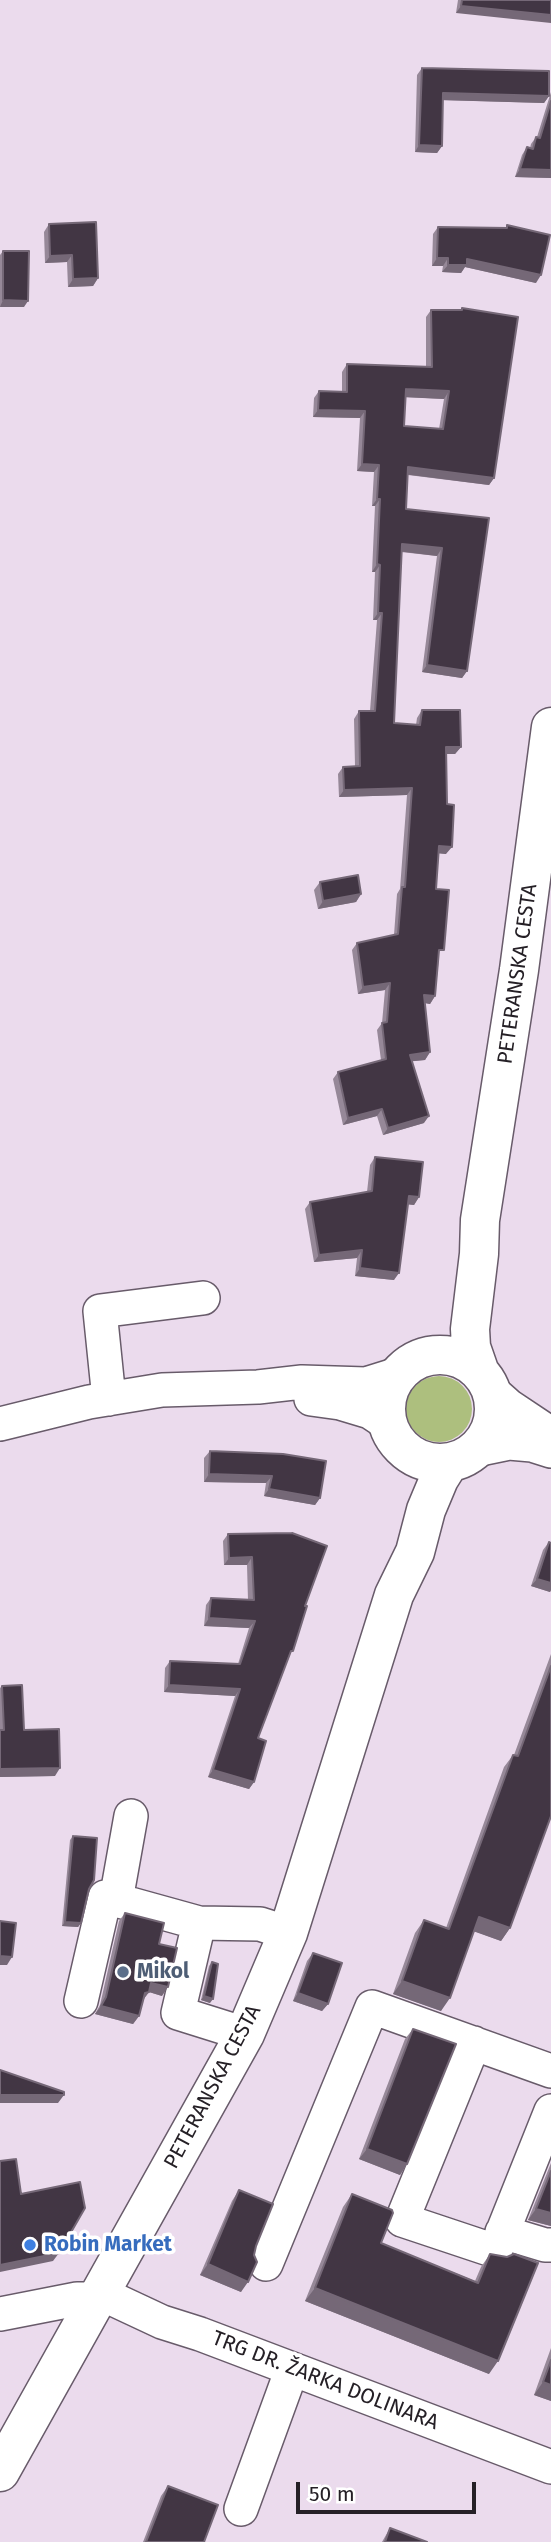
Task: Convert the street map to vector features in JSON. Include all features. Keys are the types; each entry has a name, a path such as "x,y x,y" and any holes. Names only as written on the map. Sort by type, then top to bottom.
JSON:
{"main road":[{"name":"PETERANSKA CESTA","path":"485,1380 471,1347 470,1329 479,1254 480,1220 519,970 551,727"},
{"name":"PETERANSKA CESTA","path":"410,1366 438,1341 448,1322 480,1220"},
{"path":"437,1354 452,1356 467,1361 485,1380 495,1406 493,1422 486,1437 462,1456 421,1459 397,1438 386,1406 389,1389 410,1366 437,1354"},
{"name":"PETERANSKA CESTA","path":"394,1595 398,1550 407,1505 409,1466 397,1438"},
{"name":"PETERANSKA CESTA","path":"0,2472 245,2035 288,1933 394,1595 415,1552 426,1510 439,1479 462,1456"}],"street":[{"path":"109,1399 100,1311 203,1298"},
{"path":"0,1424 109,1399 162,1391 258,1387 302,1382 366,1384 410,1366"},
{"path":"485,1380 509,1406 551,1434"},
{"path":"258,1387 370,1412 397,1438"},
{"path":"462,1456 509,1443 532,1445 551,1451"},
{"path":"116,1900 131,1816"},
{"path":"81,2001 105,1897 199,1923 260,1924 288,1933"},
{"path":"199,1923 178,2013 245,2035"},
{"path":"266,2264 372,2007 551,2071"},
{"path":"474,2043 402,2220 495,2251 551,2112"},
{"path":"502,2232 551,2245"},
{"path":"0,2314 98,2296"},
{"name":"TRG DR. ŽARKA DOLINARA","path":"98,2296 551,2467"},
{"path":"48,2305 75,2338"},
{"path":"241,2509 292,2369"}],"green space":[{"path":"439,1376 452,1379 462,1386 469,1396 472,1409 469,1422 462,1432 452,1439 439,1442 426,1439 416,1432 409,1422 406,1409 409,1396 416,1386 426,1379"}],"building":[{"path":"462,0 551,0 551,15 461,6"},
{"path":"422,68 549,71 549,96 443,93 442,146 419,145"},
{"path":"551,101 551,170 520,169 527,147 533,149 536,137 540,138"},
{"path":"96,222 98,278 73,279 72,255 50,256 49,224"},
{"path":"507,225 550,235 541,275 467,259 467,265 448,265 448,258 437,258 438,227 507,228"},
{"path":"3,251 29,251 28,301 3,300"},
{"path":"431,310 462,310 518,317 494,478 408,467 406,509 489,518 467,671 427,665 442,548 402,544 394,723 420,725 422,710 460,710 461,747 446,747 447,804 454,805 452,847 439,846 436,889 449,890 444,950 439,950 435,996 424,995 430,1052 410,1055 429,1116 388,1128 382,1109 348,1118 338,1072 386,1059 382,1023 387,1022 390,983 363,987 357,943 398,934 402,887 405,887 412,788 344,790 343,767 360,766 359,711 375,711 382,613 378,613 380,565 377,564 379,465 362,464 365,411 318,410 319,391 347,392 347,364 432,367","holes":["406,389 449,391 443,429 404,426"]},
{"path":"358,875 361,894 323,901 320,882"},
{"path":"375,1157 423,1162 419,1197 409,1196 399,1273 360,1268 362,1250 319,1255 310,1202 372,1191"},
{"path":"210,1451 283,1454 326,1461 320,1498 269,1489 272,1476 209,1474"},
{"path":"292,1533 327,1546 305,1606 293,1651 258,1738 266,1741 254,1782 213,1770 240,1689 169,1685 170,1661 240,1664 255,1621 209,1618 211,1598 254,1600 252,1557 229,1558 228,1534"},
{"path":"549,1542 551,1543 551,1583 537,1579"},
{"path":"551,1666 551,1816 510,1928 479,1917 450,1998 402,1981 424,1920 449,1929 513,1755 518,1756"},
{"path":"22,1685 24,1730 59,1729 60,1768 0,1769 0,1730 4,1730 2,1686"},
{"path":"73,1836 97,1838 94,1880 89,1889 81,1923 65,1922"},
{"name":"Mikol","path":"125,1913 164,1923 159,1944 177,1948 168,1987 151,1983 149,1992 145,1993 139,2016 101,2006 106,1997"},
{"path":"0,1921 16,1923 12,1957 0,1956"},
{"path":"313,1953 342,1963 328,2004 298,1993"},
{"path":"212,1962 218,1964 213,1999 204,1996"},
{"path":"413,2029 456,2044 407,2164 367,2149"},
{"path":"0,2070 64,2092 64,2095 0,2095"},
{"path":"16,2159 21,2194 80,2182 85,2208 59,2253 0,2265 0,2161"},
{"path":"551,2171 551,2213 536,2209"},
{"path":"239,2190 273,2204 256,2246 254,2255 257,2262 248,2282 208,2264"},
{"path":"352,2194 392,2210 381,2243 478,2283 490,2254 507,2257 514,2254 538,2263 498,2361 315,2288"},
{"path":"551,2360 551,2385 543,2382"},
{"path":"168,2486 218,2505 204,2542 146,2542"},
{"path":"390,2528 427,2542 385,2542"}],"place":[{"name":"Mikol","path":"123,1972"},
{"name":"Robin Market","path":"30,2245"}]}
